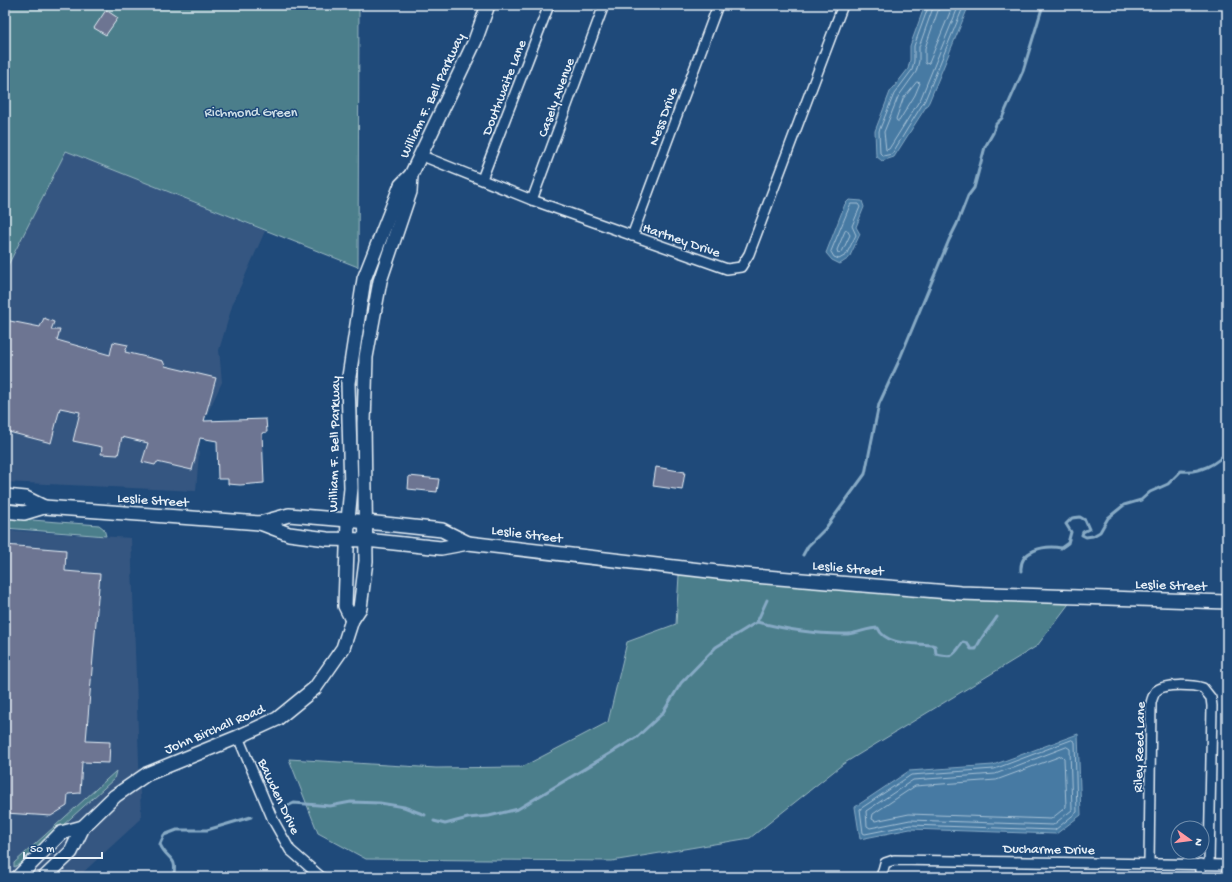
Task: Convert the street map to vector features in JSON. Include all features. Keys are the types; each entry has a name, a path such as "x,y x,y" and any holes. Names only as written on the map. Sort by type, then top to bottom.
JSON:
{"street":[{"name":"William F. Bell Parkway","path":"347,539 351,488 348,383 364,279 401,185 411,175 475,42 488,5"},
{"name":"Douthwaite Lane","path":"482,179 549,5"},
{"name":"Casely Avenue","path":"532,200 604,5"},
{"name":"Ness Drive","path":"632,236 718,5"},
{"name":"Hartney Drive","path":"420,155 532,200 632,236 727,269 741,267 750,254 842,5"},
{"name":"William F. Bell Parkway","path":"366,540 364,423 366,358 380,282 410,192 411,175"},
{"path":"364,279 380,282"},
{"name":"Leslie Street","path":"5,496 26,498 44,507"},
{"name":"Leslie Street","path":"5,512 24,513 44,507 260,523 289,534 327,539 366,540 441,548 468,543 743,575 961,593 1227,602"},
{"name":"Leslie Street","path":"260,523 289,515 348,520 442,530 468,543"},
{"path":"347,539 345,606 352,620"},
{"name":"John Birchall Road","path":"45,877 70,852 82,828 115,796 147,774 238,737 277,719 315,688 343,648 352,620 360,608 366,561 366,540"},
{"name":"Riley Reed Lane","path":"1149,863 1151,703 1153,696 1161,688 1182,685 1203,688 1211,698 1209,864"},
{"name":"Bawden Drive","path":"238,737 273,820 290,850 321,877"},
{"name":"John Birchall Road","path":"18,877 61,834 82,828"},
{"name":"Ducharme Drive","path":"881,877 885,864 894,860 1227,865"},
{"path":"1200,864 1200,877"}],"shaded area":[{"path":"66,151 265,231 233,303 219,350 222,382 204,421 200,438 196,491 5,482 5,271"},
{"path":"5,530 131,538 141,819 78,877 5,877"}],"green space":[{"name":"Richmond Green","path":"5,5 359,5 358,267 66,151 5,271"},
{"path":"5,518 99,525 104,529 106,536 5,528"},
{"path":"679,575 1071,601 1037,646 843,764 750,838 612,861 366,859 318,833 289,759 436,768 522,767 608,722 627,642 676,624"},
{"path":"116,771 114,779 20,864 14,867 14,863"}],"water":[{"path":"925,5 969,5 929,102 894,157 882,161 876,156 875,131 890,92 908,69 910,60 910,46"},
{"path":"849,200 862,201 864,207 856,227 860,234 849,258 840,264 832,260 826,253 845,204"},
{"path":"1078,734 1081,815 1056,834 910,829 860,839 855,807 909,771 993,765"}],"building":[{"path":"106,10 118,18 106,35 94,28"},
{"path":"44,318 54,322 51,330 60,330 57,340 110,355 113,342 128,345 125,352 163,361 165,366 216,378 204,421 266,419 267,432 262,433 264,483 240,485 228,484 228,479 218,479 217,441 200,438 192,470 157,462 155,465 142,462 148,443 122,437 118,455 101,454 102,447 73,441 80,412 60,408 51,443 5,431 5,320 40,327"},
{"path":"656,467 685,472 682,490 653,486"},
{"path":"409,476 439,479 437,492 408,489"},
{"path":"5,545 66,550 65,571 100,574 86,741 110,742 109,763 82,762 80,793 68,794 67,806 51,816 5,813"}],"waterway":[{"path":"803,555 808,546 825,529 865,474 879,404 898,363 968,196 974,188 985,147 996,124 1002,118 1023,71 1043,5"},
{"path":"1021,571 1021,564 1024,558 1034,550 1048,547 1061,548 1068,543 1071,532 1066,524 1072,518 1080,517 1085,520 1089,529 1083,532 1082,535 1086,537 1093,536 1100,532 1108,518 1124,505 1141,500 1150,492 1168,484 1181,471 1194,471 1213,464 1227,451"},
{"path":"434,821 445,824 468,818 489,816 518,809 637,737 662,714 681,683 716,647 757,622 767,600"},
{"path":"757,622 791,630 825,634 848,634 878,628 882,634 894,641 932,645 935,646 936,654 950,656 955,653 963,642 967,643 971,649 976,649 983,636 997,617"},
{"path":"283,808 294,803 330,806 351,802 380,803 404,807 425,815"},
{"path":"173,877 173,862 160,844 164,835 177,830 207,830 251,817"}]}
